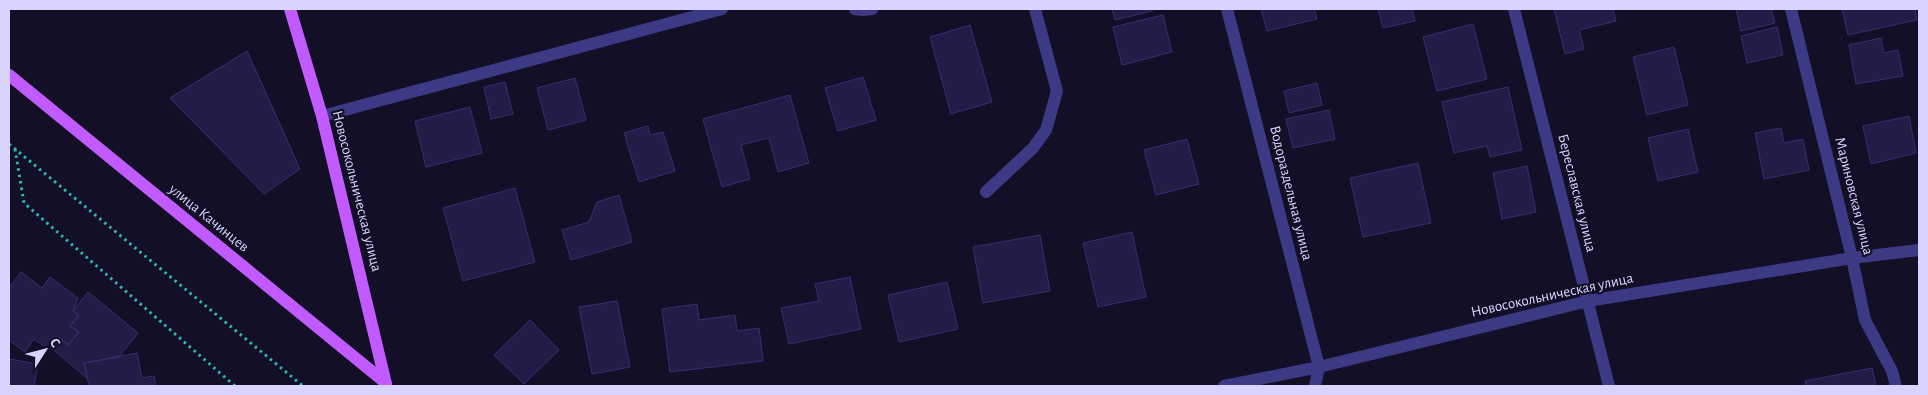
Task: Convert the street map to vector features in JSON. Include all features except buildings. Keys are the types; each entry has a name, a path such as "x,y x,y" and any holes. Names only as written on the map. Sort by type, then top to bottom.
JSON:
{"main road":[{"name":"Новосокольническая улица","path":"290,9 322,116 387,385"},
{"name":"улица Качинцев","path":"9,75 387,385"}],"street":[{"path":"322,116 722,9"},
{"path":"855,9 872,9"},
{"path":"986,192 1033,148 1046,130 1057,91 1035,9"},
{"name":"Водораздельная улица","path":"1227,9 1319,367 1315,386"},
{"name":"Береславская улица","path":"1514,9 1609,386"},
{"name":"Мариновская улица","path":"1791,9 1852,258 1865,320 1892,371 1896,386"},
{"name":"Новосокольническая улица","path":"1224,386 1319,367 1588,301 1852,258 1919,250"}],"path":[{"path":"9,144 303,386"},
{"path":"15,149 24,204 235,386"}]}
